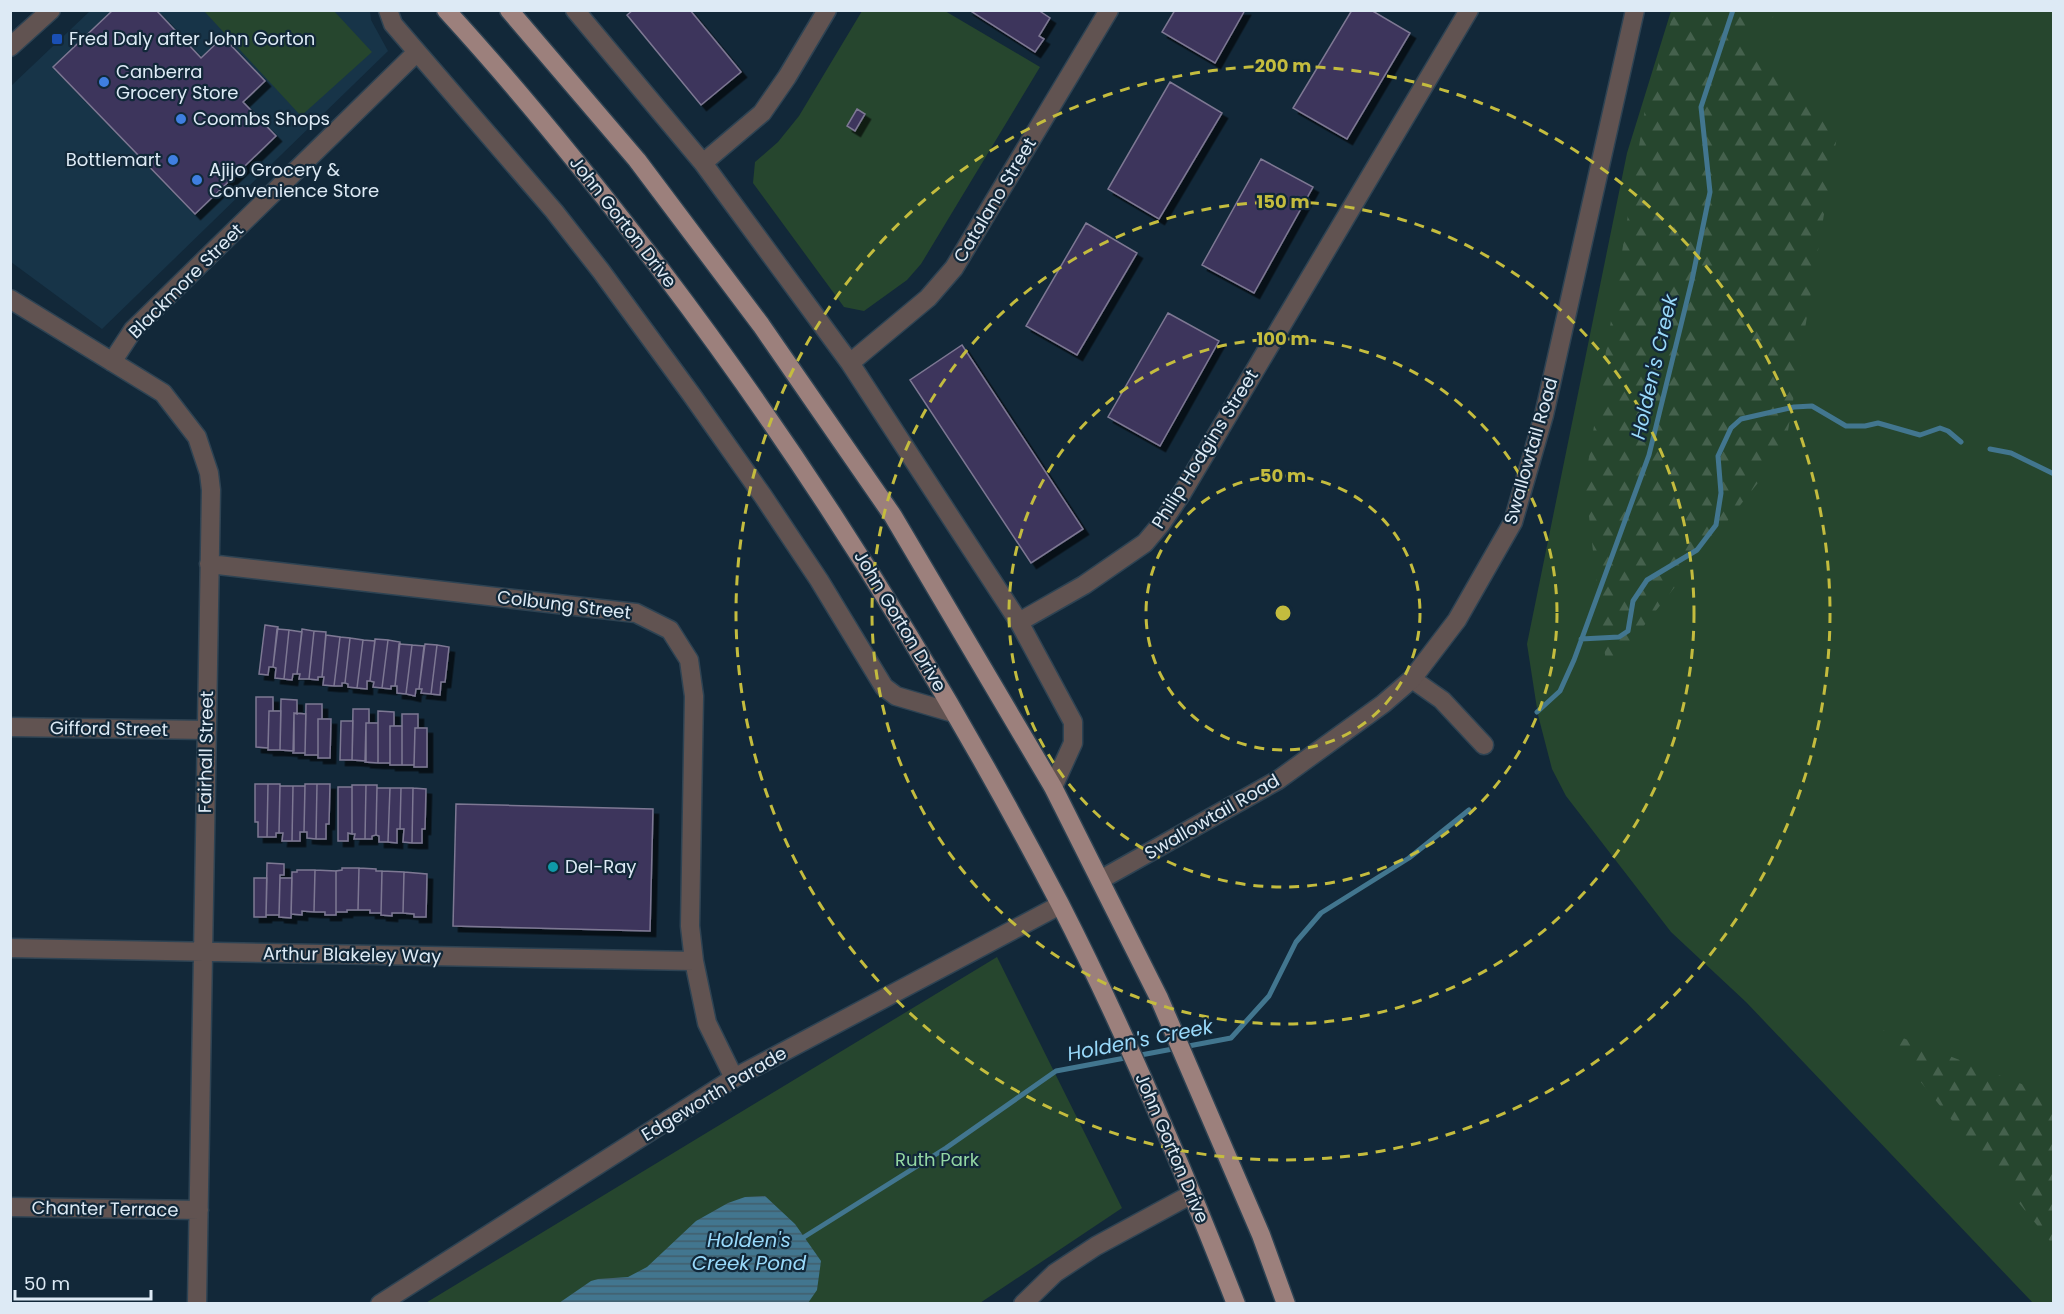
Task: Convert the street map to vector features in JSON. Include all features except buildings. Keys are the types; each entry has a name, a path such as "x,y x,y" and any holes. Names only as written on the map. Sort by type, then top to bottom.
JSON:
{"main road":[{"name":"John Gorton Drive","path":"446,10 535,112 615,210 714,340 793,452 857,550 954,713 1060,905 1153,1103 1236,1304"},
{"path":"509,10 637,160 761,325 892,516 1053,787 1160,998 1261,1235 1286,1304"}],"street":[{"path":"10,47 51,10"},
{"path":"388,10 393,24 554,210 627,306 769,505 819,580 884,687 896,696 954,713"},
{"path":"575,10 703,163 850,363 1019,622 1073,722 1073,742 1053,787"},
{"path":"703,163 762,113 787,77 827,10"},
{"name":"Catalano Street","path":"850,363 928,298 954,268 1109,10"},
{"name":"Swallowtail Road","path":"1100,880 1278,780 1383,704 1412,679 1456,620 1513,522 1544,415 1635,10"},
{"name":"Philip Hodgins Street","path":"1019,622 1084,585 1145,543 1161,524 1182,493 1468,11"},
{"name":"Blackmore Street","path":"112,362 133,330 417,52"},
{"name":"Fairhall Street","path":"10,299 163,393 197,437 209,473 211,490 197,1304"},
{"name":"Colbung Street","path":"209,564 636,613 670,630 689,660 694,696 690,926 694,961 707,1023 734,1078"},
{"path":"1412,679 1443,700 1484,746"},
{"name":"Gifford Street","path":"10,727 207,730"},
{"name":"Edgeworth Parade","path":"380,1304 734,1078 1060,905"},
{"name":"Arthur Blakeley Way","path":"10,948 694,961"},
{"path":"1023,1304 1055,1273 1096,1246 1192,1194"},
{"name":"Chanter Terrace","path":"10,1207 199,1210"}],"shaded area":[{"path":"90,11 370,11 371,20 388,51 102,329 11,262 11,86"}],"green space":[{"path":"204,11 334,11 372,52 301,116"},
{"path":"862,11 945,11 1040,67 921,264 907,280 864,311 844,307 753,183 755,162 778,142 799,116"},
{"path":"1671,11 2053,11 2053,1303 2033,1303 1746,1002 1671,932 1566,796 1552,769 1538,715 1527,644 1627,153"},
{"path":"1674,11 1785,11 1732,38 1838,130 1785,449 1607,672 1585,482 1645,109"},
{"name":"Ruth Park","path":"997,957 1122,1208 980,1303 424,1304"},
{"path":"1877,1028 2053,1096 2053,1245"}],"water":[{"name":"Holden's Creek Pond","path":"765,1196 795,1224 821,1261 817,1290 808,1303 559,1303 591,1281 628,1277 647,1267 696,1221 728,1203 745,1197"}],"waterway":[{"name":"Holden's Creek","path":"1537,712 1560,691 1574,660 1649,455 1692,280 1710,192 1701,107 1733,10"},
{"path":"1581,639 1619,637 1628,631 1633,601 1647,580 1697,550 1716,525 1721,493 1718,456 1731,428 1741,419 1794,407 1812,406 1846,426 1878,423 1920,435 1940,428 1948,431 1961,442"},
{"path":"1990,449 2011,453 2054,474"},
{"name":"Holden's Creek","path":"804,1237 946,1148 1056,1071 1231,1038 1269,996 1296,942 1321,913 1409,858 1469,810"}],"place":[{"name":"Fred Daly after John Gorton","path":"57,39"},
{"name":"Canberra Grocery Store","path":"104,82"},
{"name":"Coombs Shops","path":"181,119"},
{"name":"Bottlemart","path":"173,160"},
{"name":"Ajijo Grocery & Convenience Store","path":"197,180"},
{"name":"Del-Ray","path":"553,867"}]}
